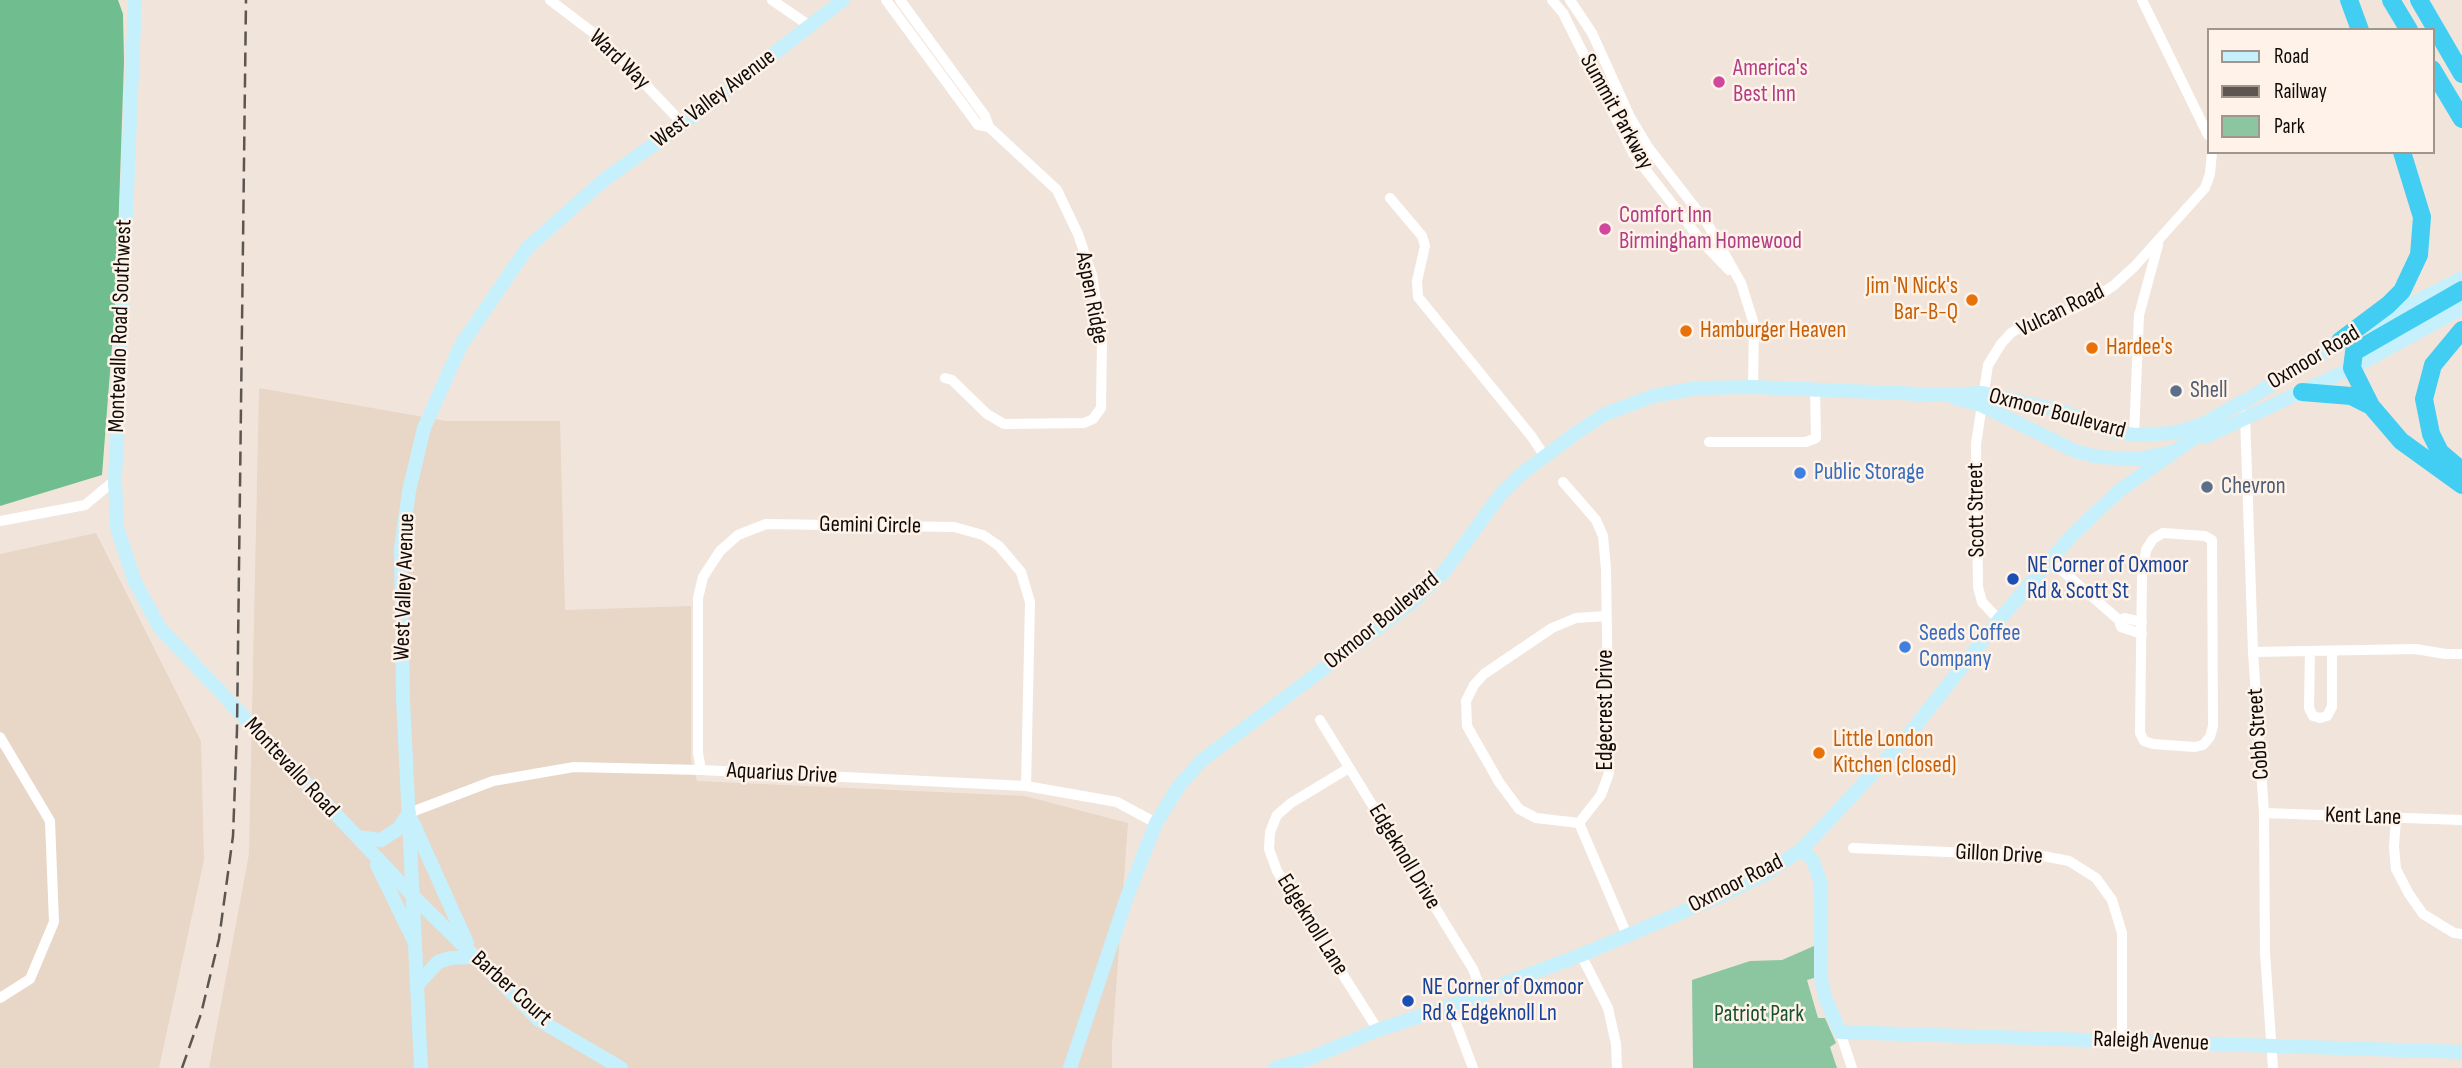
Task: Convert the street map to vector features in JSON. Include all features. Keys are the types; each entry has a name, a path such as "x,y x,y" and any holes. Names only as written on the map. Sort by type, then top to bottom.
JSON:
{"highway":[{"path":"2349,0 2359,28"},
{"path":"2391,0 2408,28"},
{"path":"2419,0 2462,74"},
{"path":"2434,72 2462,119"},
{"path":"2340,341 2388,305 2402,291 2419,255 2422,217 2403,154"},
{"path":"2462,290 2354,352 2352,368 2371,406 2401,441 2462,485"},
{"path":"2462,330 2433,365 2424,399 2431,434 2440,452 2462,471"},
{"path":"2302,392 2351,396 2371,406"}],"main road":[{"name":"West Valley Avenue","path":"421,1068 403,699 401,549 409,491 424,428 461,345 527,248 605,178 683,124 843,0"},
{"name":"Montevallo Road Southwest","path":"133,5 115,480 117,528 135,582 160,628 171,639"},
{"name":"Oxmoor Road","path":"1275,1068 1312,1063 1378,1031 1483,995 1503,984 1720,896 1767,873 1802,849 1905,739 1999,620 2050,560 2105,503 2245,400 2340,341 2462,278"},
{"name":"Oxmoor Road","path":"2175,451 2352,368 2462,308"},
{"name":"Oxmoor Boulevard","path":"1070,1068 1127,897 1156,822 1179,786 1201,761 1411,603 1444,572 1500,495 1520,475 1605,414 1653,396 1697,388 1815,389 1982,399 2062,411 2112,431 2134,435 2174,433 2203,424 2245,400"},
{"name":"Oxmoor Boulevard","path":"1982,399 2075,451 2098,457 2137,459 2175,451"},
{"name":"Montevallo Road","path":"171,639 413,896"},
{"path":"357,837 381,840 398,829 409,813"},
{"path":"409,813 457,926 474,957 450,958 438,962 417,985"},
{"path":"1802,849 1813,861 1821,884 1821,977 1825,997 1840,1032"},
{"path":"370,851 415,944"},
{"name":"Barber Court","path":"413,896 539,1020 621,1068"},
{"name":"Raleigh Avenue","path":"1840,1032 2462,1052"}],"street":[{"name":"Ward Way","path":"550,0 604,41 683,124"},
{"path":"772,0 810,26"},
{"name":"Aspen Ridge","path":"886,0 936,58"},
{"name":"Aspen Ridge","path":"900,0 936,58 968,102 978,125 989,127 1057,190 1078,234 1092,275 1102,341 1101,408 1093,419 1084,423 1004,424 987,414 952,380 945,378"},
{"name":"Summit Parkway","path":"1552,0 1563,13 1634,155 1703,243 1741,283"},
{"name":"Summit Parkway","path":"1570,0 1592,33 1648,147 1707,223 1741,283 1754,324 1753,387"},
{"path":"2143,0 2206,131"},
{"name":"Vulcan Road","path":"1982,399 1988,365 2001,344 2024,325 2073,309 2113,286 2159,241 2205,188 2210,174 2212,154"},
{"path":"1390,198 1422,236 1425,246 1417,281 1418,297 1532,437 1545,457"},
{"name":"Vulcan Road","path":"2134,435 2139,315 2159,241"},
{"path":"1709,442 1806,442 1816,438 1815,389"},
{"name":"Scott Street","path":"1982,399 1976,444 1978,587 1982,602 1999,620"},
{"name":"Cobb Street","path":"2245,400 2253,652 2264,813 2265,953 2273,1068"},
{"path":"0,521 85,505 115,480"},
{"name":"Edgecrest Drive","path":"1563,482 1596,520 1602,536 1606,569 1609,773 1601,795 1579,823"},
{"name":"Gemini Circle","path":"701,770 698,752 698,598 704,577 720,551 738,536 766,524 954,527 983,535 999,546 1021,572 1031,602 1026,786"},
{"path":"2163,533 2205,536 2212,540 2213,726 2210,737 2203,745 2195,747 2152,744 2144,741 2140,733 2142,622 2142,577 2146,550 2153,538 2163,533"},
{"path":"2050,560 2119,620 2121,627 2142,634"},
{"path":"1606,616 1576,618 1552,628 1484,674 1474,685 1466,701 1466,726 1499,782 1520,809 1536,818 1579,823 1627,935"},
{"path":"2119,620 2125,618 2142,622"},
{"path":"2253,652 2416,649 2462,654"},
{"path":"2311,651 2309,708 2313,716 2320,718 2327,716 2332,707 2332,650"},
{"name":"Edgeknoll Drive","path":"1320,720 1473,969 1483,995"},
{"path":"0,737 50,821 54,922 30,979 0,998"},
{"name":"Aquarius Drive","path":"409,813 493,781 574,767 701,770 1026,786 1117,802 1156,822"},
{"name":"Edgeknoll Lane","path":"1349,768 1291,803 1277,815 1270,832 1269,849 1277,871 1378,1031"},
{"name":"Kent Lane","path":"2264,813 2462,820"},
{"path":"2396,818 2396,869 2409,894 2424,914 2454,933 2462,934"},
{"name":"Gillon Drive","path":"1853,848 2043,856 2069,862 2096,878 2112,900 2122,933 2122,1041"},
{"path":"1581,954 1608,1009 1616,1044 1616,1068"},
{"path":"1450,1007 1473,1068"},
{"path":"1840,1032 1852,1068"}],"shaded area":[{"path":"259,388 446,421 560,421 565,610 691,606 691,759 697,781 1025,796 1128,823 1112,1068 209,1068 249,854"},
{"path":"96,533 201,741 204,860 159,1068 0,1068 0,554"}],"green space":[{"path":"0,0 118,0 123,14 124,62 116,294 102,475 0,506"},
{"name":"Patriot Park","path":"1814,946 1814,978 1807,980 1818,1018 1825,1018 1836,1043 1830,1047 1837,1068 1693,1068 1692,980 1750,961 1782,960"}],"railway":[{"path":"182,1068 201,1014 219,939 233,836 237,730 246,0"}],"place":[{"name":"America's Best Inn","path":"1719,82"},
{"name":"Comfort Inn Birmingham Homewood","path":"1605,229"},
{"name":"Jim 'N Nick's Bar-B-Q","path":"1972,300"},
{"name":"Hamburger Heaven","path":"1686,331"},
{"name":"Hardee's","path":"2092,348"},
{"name":"Shell","path":"2176,391"},
{"name":"Public Storage","path":"1800,473"},
{"name":"Chevron","path":"2207,487"},
{"name":"NE Corner of Oxmoor Rd & Scott St","path":"2013,579"},
{"name":"Seeds Coffee Company","path":"1905,647"},
{"name":"Little London Kitchen (closed)","path":"1819,753"},
{"name":"NE Corner of Oxmoor Rd & Edgeknoll Ln","path":"1408,1001"}]}
